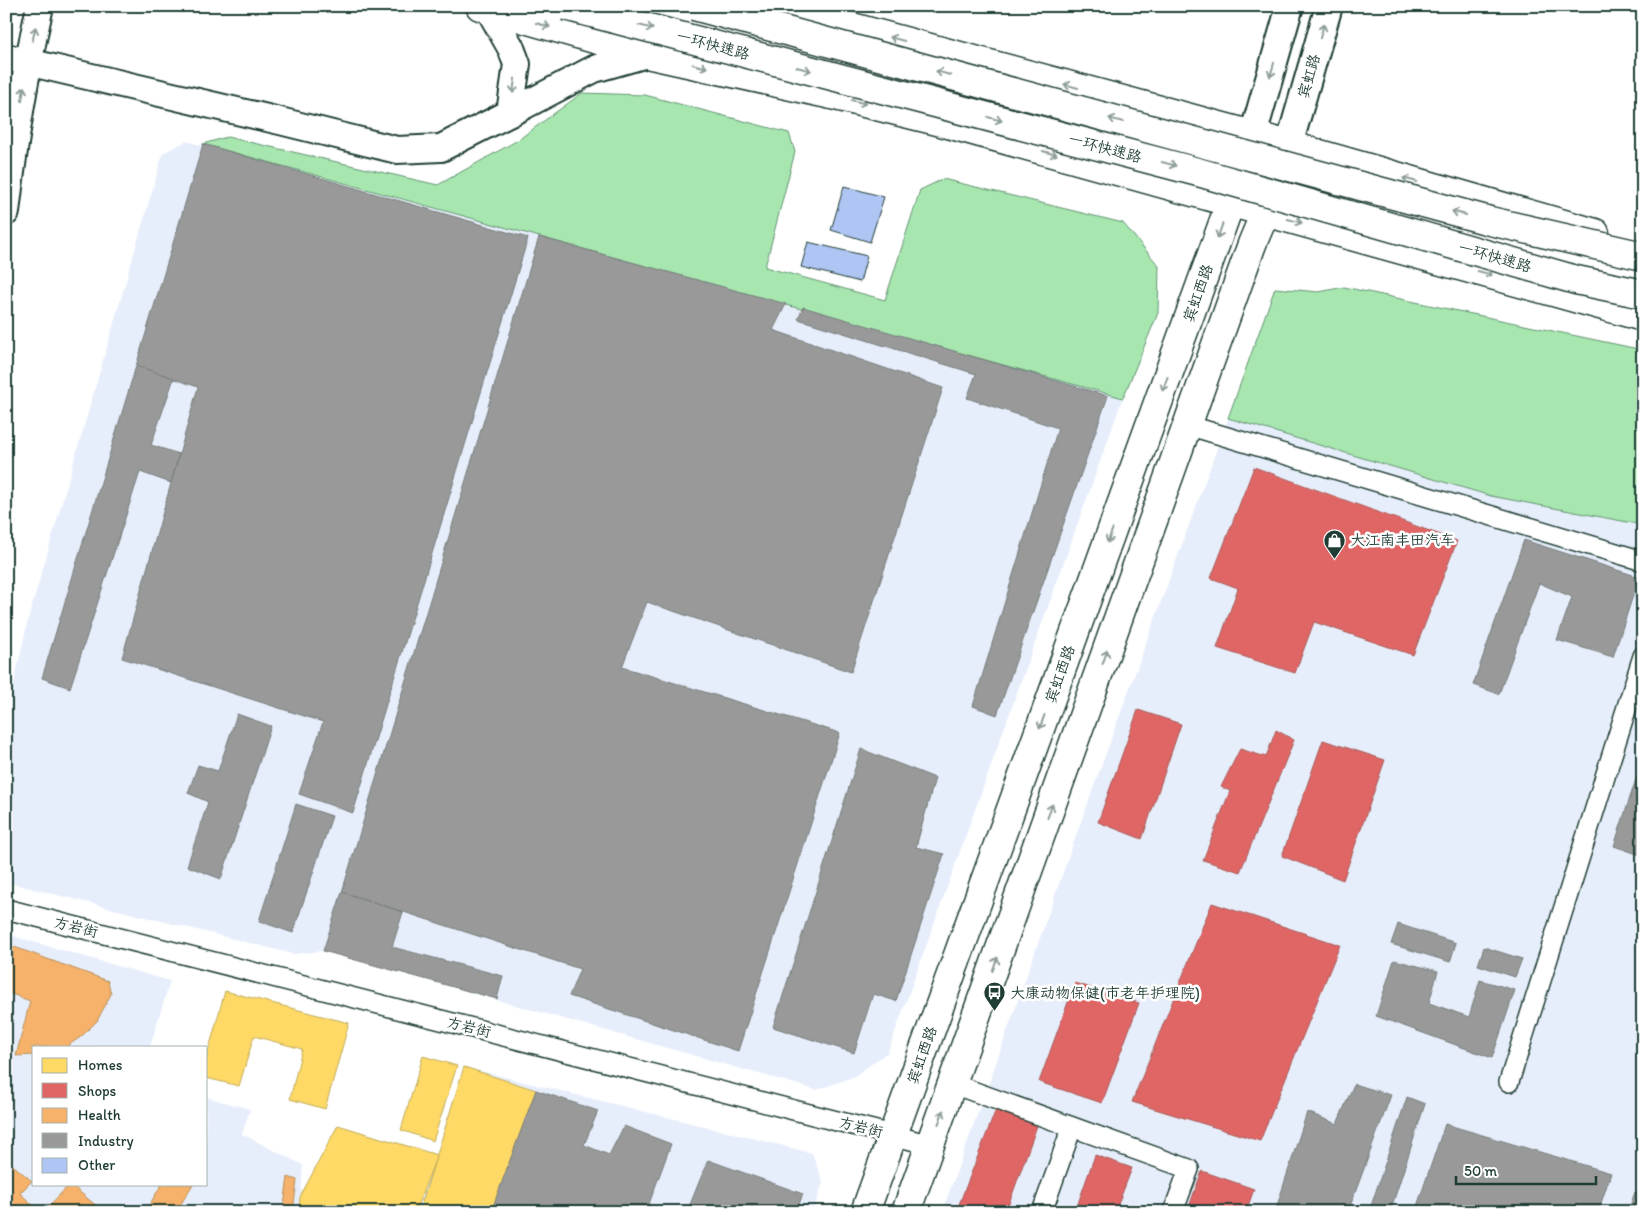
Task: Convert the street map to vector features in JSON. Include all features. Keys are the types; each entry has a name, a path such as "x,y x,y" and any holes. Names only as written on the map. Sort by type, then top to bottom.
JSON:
{"main road":[{"path":"6,212 11,167 17,59 40,6"},
{"name":"一环快速路","path":"565,6 1198,172 1576,280 1643,294"},
{"name":"一环快速路","path":"694,6 1490,221 1643,256"},
{"path":"774,6 1253,135 1604,236 1643,243"},
{"path":"1253,135 1290,6"},
{"name":"宾虹路","path":"1289,145 1329,6"},
{"path":"484,8 510,48 517,64 510,113"},
{"path":"484,8 647,54 823,93 941,122 1643,316"},
{"path":"17,59 280,120 397,150 441,148 594,69 647,54"},
{"name":"宾虹西路","path":"865,1212 1231,203 1253,135"},
{"path":"906,1212 1289,145"}],"street":[{"path":"1187,425 1643,561"},
{"path":"1509,1082 1643,656"},
{"name":"方岩街","path":"6,909 931,1145"},
{"path":"953,1084 1189,1169 1173,1212"},
{"path":"1042,1212 1072,1127"}],"shaded area":[{"path":"186,141 1123,398 888,1052 853,1077 816,1090 323,951 293,954 6,882 6,718 28,620 163,153"},
{"path":"1228,418 1491,496 1643,525 1643,1212 942,1212 1074,841"},
{"path":"6,934 170,981 150,1046 32,1046 32,1186 208,1186 208,1098 250,1109 242,1134 303,1165 301,1196 338,1125 437,1155 464,1067 812,1153 823,1182 813,1212 6,1212"}],"green space":[{"path":"582,93 645,95 789,133 795,152 765,267 885,300 920,190 943,179 1123,223 1159,266 1158,313 1123,398 203,144 227,137 438,185 518,140"},
{"path":"1344,287 1643,350 1643,525 1491,496 1228,418 1275,288 1319,292"}],"building: Homes":[{"path":"225,991 349,1023 325,1109 290,1099 302,1049 254,1036 239,1086 208,1078 208,1053"},
{"path":"423,1056 457,1066 433,1141 401,1130"},
{"path":"464,1067 536,1090 491,1212 419,1212"},
{"path":"338,1125 437,1155 415,1212 299,1212 300,1197"}],"building: Shops":[{"name":"大江南丰田汽车","path":"1254,467 1457,541 1413,655 1314,622 1295,673 1217,648 1238,588 1211,578"},
{"path":"1138,710 1181,724 1142,839 1098,822"},
{"path":"1276,730 1294,740 1240,872 1203,860 1230,791 1221,787 1240,749 1266,757"},
{"path":"1323,740 1385,760 1343,880 1282,856"},
{"path":"1212,903 1340,945 1260,1141 1132,1102"},
{"path":"1075,983 1139,1003 1102,1103 1039,1082"},
{"path":"997,1107 1038,1123 1006,1212 956,1212"},
{"path":"1095,1155 1132,1168 1115,1212 1075,1212"},
{"path":"1202,1171 1254,1189 1246,1212 1187,1212"}],"building: Health":[{"path":"6,944 108,981 111,994 97,1021 82,1036 67,1046 32,1046 32,1055 16,1056 30,1001 6,992"},
{"path":"8,1161 32,1181 20,1193 40,1212 6,1212 6,1163"},
{"path":"288,1177 297,1180 293,1212 283,1212"},
{"path":"68,1186 72,1186 99,1208 96,1212 43,1212"},
{"path":"161,1186 192,1186 176,1212 145,1212"}],"building: Industry":[{"path":"203,144 528,238 353,813 299,794 323,722 122,658 198,387 136,366"},
{"path":"539,237 786,304 773,330 943,388 851,672 647,602 622,667 840,733 738,1051 569,996 580,969 342,892"},
{"path":"803,307 1108,396 997,715 973,706 1058,428 967,398 976,374 798,319"},
{"path":"136,366 174,378 151,445 179,454 171,483 140,472 70,688 42,678"},
{"path":"1524,540 1639,577 1613,657 1557,640 1572,597 1539,583 1499,694 1473,685"},
{"path":"237,714 271,726 221,879 187,866 208,802 188,793 198,765 218,771"},
{"path":"861,749 935,778 916,847 944,854 896,1001 873,994 854,1053 773,1027"},
{"path":"1643,758 1643,856 1614,846"},
{"path":"296,804 332,816 293,933 259,921"},
{"path":"342,892 403,912 392,947 503,976 497,999 323,951"},
{"path":"1398,924 1456,943 1450,962 1391,944"},
{"path":"1484,947 1522,959 1515,977 1478,965"},
{"path":"1394,960 1438,971 1429,1003 1469,1017 1480,980 1515,990 1492,1058 1376,1016"},
{"path":"1354,1084 1391,1095 1348,1212 1275,1212 1307,1112 1337,1124"},
{"path":"536,1090 598,1111 584,1145 609,1155 624,1126 671,1144 646,1212 491,1212"},
{"path":"1407,1097 1425,1104 1390,1212 1378,1212 1370,1209"},
{"path":"1445,1124 1611,1173 1598,1212 1415,1212"},
{"path":"708,1160 803,1194 796,1212 687,1212"},
{"path":"1635,1192 1643,1195 1643,1212 1628,1212"}],"building: Other":[{"path":"844,186 884,197 870,242 831,230"},
{"path":"808,242 867,256 860,282 801,267"}],"place":[{"name":"大江南丰田汽车","path":"1334,559"},
{"name":"大康动物保健(市老年护理院)","path":"994,1012"}]}
